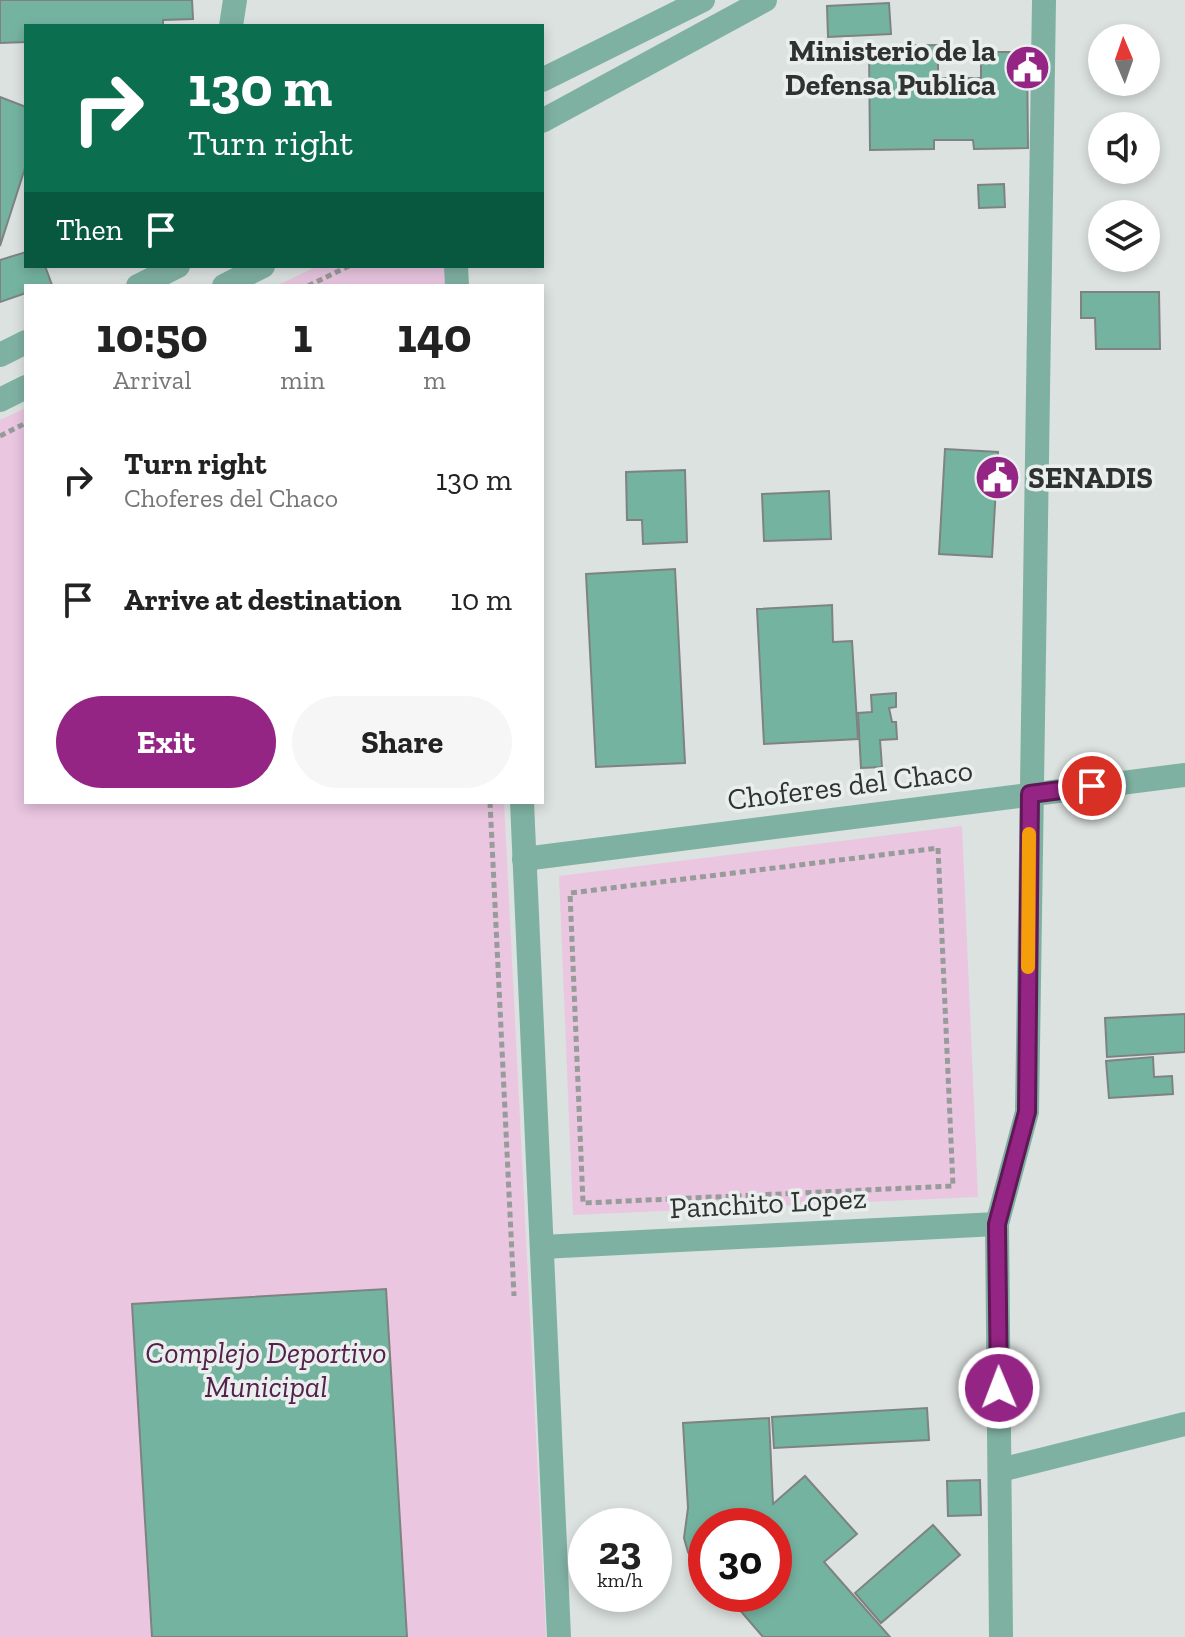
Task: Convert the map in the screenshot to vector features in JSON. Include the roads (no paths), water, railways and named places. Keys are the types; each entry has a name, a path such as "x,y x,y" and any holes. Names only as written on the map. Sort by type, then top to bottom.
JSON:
{"street":[{"path":"231,24 235,0"},
{"path":"544,79 703,0"},
{"path":"544,120 765,0"},
{"path":"1001,1637 997,1224 1027,1112 1044,0"},
{"path":"142,284 174,268"},
{"path":"228,284 259,268"},
{"path":"0,355 24,343"},
{"path":"0,400 24,388"},
{"name":"Choferes del Chaco","path":"524,859 1185,775"},
{"path":"522,804 559,1637"},
{"name":"Panchito Lopez","path":"542,1247 997,1224"},
{"path":"1000,1470 1185,1424"}],"place":[{"name":"Ministerio de la Defensa Publica","path":"1027,68"},
{"name":"SENADIS","path":"997,478"}],"park label":[{"name":"Complejo Deportivo Municipal","path":"266,1370"}]}
